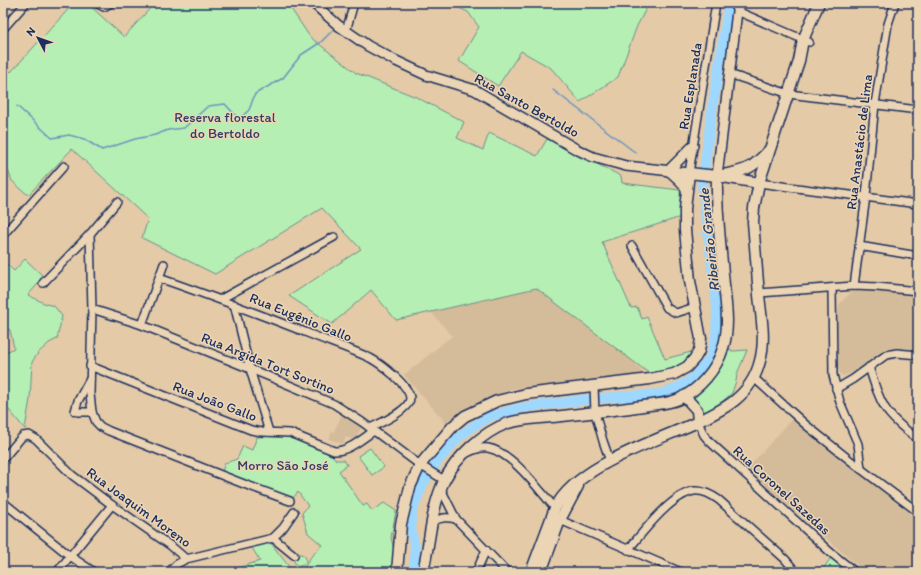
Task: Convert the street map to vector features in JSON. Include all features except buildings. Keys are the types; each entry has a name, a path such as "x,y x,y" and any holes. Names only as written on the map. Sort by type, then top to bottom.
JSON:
{"main road":[{"path":"531,572 555,508 564,494 583,478 610,461 698,422 729,406 746,390 754,378 761,360 763,341 753,222 754,208 759,183 772,148 819,3"},
{"path":"806,41 825,3"},
{"path":"713,176 747,170 772,148"},
{"path":"669,171 682,181 686,188"},
{"path":"398,572 401,524 410,487 453,426 465,416 497,401 526,394 650,379 674,374 687,367 695,358 701,345 688,263 685,230 686,188 694,174 759,183"},
{"path":"423,572 441,482 463,454 476,442 508,423 595,413 678,399 701,383 711,372 722,352 727,328 718,207 713,176"},
{"path":"684,396 697,410 698,422"},
{"path":"541,572 560,520 583,478"}],"street":[{"path":"3,29 26,3"},
{"path":"96,3 104,7 111,3"},
{"name":"Rua Santo Bertoldo","path":"313,3 346,31 368,46 426,75 475,90 576,149 593,157 626,166 694,174"},
{"path":"346,31 354,3"},
{"name":"Rua Esplanada","path":"694,174 694,146 716,3"},
{"name":"Rua Anastácio de Lima","path":"854,286 866,196 875,104 888,24 895,3"},
{"path":"713,176 729,74 737,7 806,41"},
{"path":"729,74 789,94 918,110"},
{"path":"669,171 694,146"},
{"path":"3,235 64,166"},
{"path":"759,183 918,204"},
{"path":"43,283 90,234 117,202"},
{"path":"90,234 92,309 90,378 92,414 101,427 290,501"},
{"path":"221,299 334,237"},
{"path":"632,246 667,308 676,313 695,307"},
{"path":"859,246 918,256"},
{"path":"142,325 164,264"},
{"name":"Rua Eugênio Gallo","path":"159,278 221,299 370,358 397,378 407,391 410,398 406,407"},
{"path":"759,293 854,286 918,291"},
{"path":"832,288 833,375 840,402 858,444 860,469"},
{"path":"234,304 250,369 269,432"},
{"name":"Rua Argida Tort Sortino","path":"92,309 142,325 282,381 334,404 424,467 441,482"},
{"path":"836,389 886,355 897,353 918,355"},
{"name":"Rua João Gallo","path":"90,366 251,430 290,433 328,449 339,451 374,432 384,422 406,407"},
{"path":"869,367 882,405 888,414 905,430 918,438"},
{"path":"90,378 78,401 76,411 92,414"},
{"path":"754,378 806,425 860,469 918,512"},
{"path":"594,386 595,413 610,461"},
{"path":"374,432 384,422"},
{"name":"Rua Coronel Sazedas","path":"698,422 704,435 709,441 830,552 855,572"},
{"name":"Rua Joaquim Moreno","path":"3,459 20,439 27,434 31,436 63,467 112,505 171,546 186,559 273,538"},
{"path":"463,454 476,449 486,448 508,457 555,508"},
{"path":"441,482 456,519 507,572"},
{"path":"628,550 664,510 680,496 689,492 701,491 720,500 785,559 796,572"},
{"path":"3,502 70,556 94,572"},
{"path":"57,572 112,505"},
{"path":"294,512 283,528 273,538 294,555"},
{"path":"432,522 449,517 456,519"},
{"path":"560,520 681,572"},
{"path":"476,572 486,550"},
{"path":"169,572 177,564 186,559"}],"shaded area":[{"path":"536,288 570,307 644,373 511,389 467,408 452,417 446,423 404,375 452,336 431,312"},
{"path":"869,289 918,294 918,350 901,348 881,352 859,369 844,376 840,374 838,368 837,321 839,304 852,292"},
{"path":"342,414 361,428 354,440 346,437 343,444 329,439 332,431 334,432"},
{"path":"792,419 918,520 918,572 865,572 747,469"}],"green space":[{"name":"Reserva florestal do Bertoldo","path":"74,3 87,3 124,37 155,3 287,3 310,37 356,73 416,97 464,122 457,138 483,150 489,133 537,156 547,139 621,176 622,183 680,190 681,217 602,242 631,308 637,307 642,319 647,317 665,359 691,352 688,359 680,368 670,372 650,374 536,288 396,320 371,290 332,324 289,296 361,249 322,208 215,274 142,238 148,219 72,149 28,195 12,181 3,157 3,64 11,72"},
{"path":"449,3 649,3 637,26 618,77 580,102 551,68 521,51 498,86 459,61 479,27 468,12"},
{"path":"25,259 44,277 28,295 46,304 54,306 62,316 57,339 49,343 38,353 32,362 30,399 25,429 3,403 3,354 14,348 10,330 3,326 3,261 14,271"},
{"path":"731,349 731,351 747,350 737,374 732,393 716,407 703,413 697,401 691,397 727,351"},
{"name":"Morro São José","path":"289,435 332,455 336,460 344,460 347,465 339,471 363,506 367,504 372,511 384,503 396,511 391,538 395,554 394,572 224,572 260,561 251,546 270,542 290,568 303,570 310,558 322,545 308,533 302,513 308,506 298,492 292,499 221,474 225,463 237,459 243,446 252,450 257,437"},
{"path":"370,448 384,467 372,475 358,456"},
{"path":"302,554 305,555 305,565 298,566 295,565 294,558 295,555"},
{"path":"832,556 851,572 821,572"}],"waterway":[{"name":"Ribeirão Grande","path":"602,398 658,394 673,390 695,376 711,357 716,338 717,307 702,186 711,116 729,3"},
{"path":"17,106 52,138 69,135 84,139 102,150 168,130 184,128 208,106 225,104 239,119 249,110 255,94 283,78 301,55 321,42 334,29"},
{"path":"553,90 636,153"},
{"name":"Ribeirão Grande","path":"412,572 415,547 411,531 412,512 424,482 437,462 460,436 491,416 520,408 590,399"}]}
